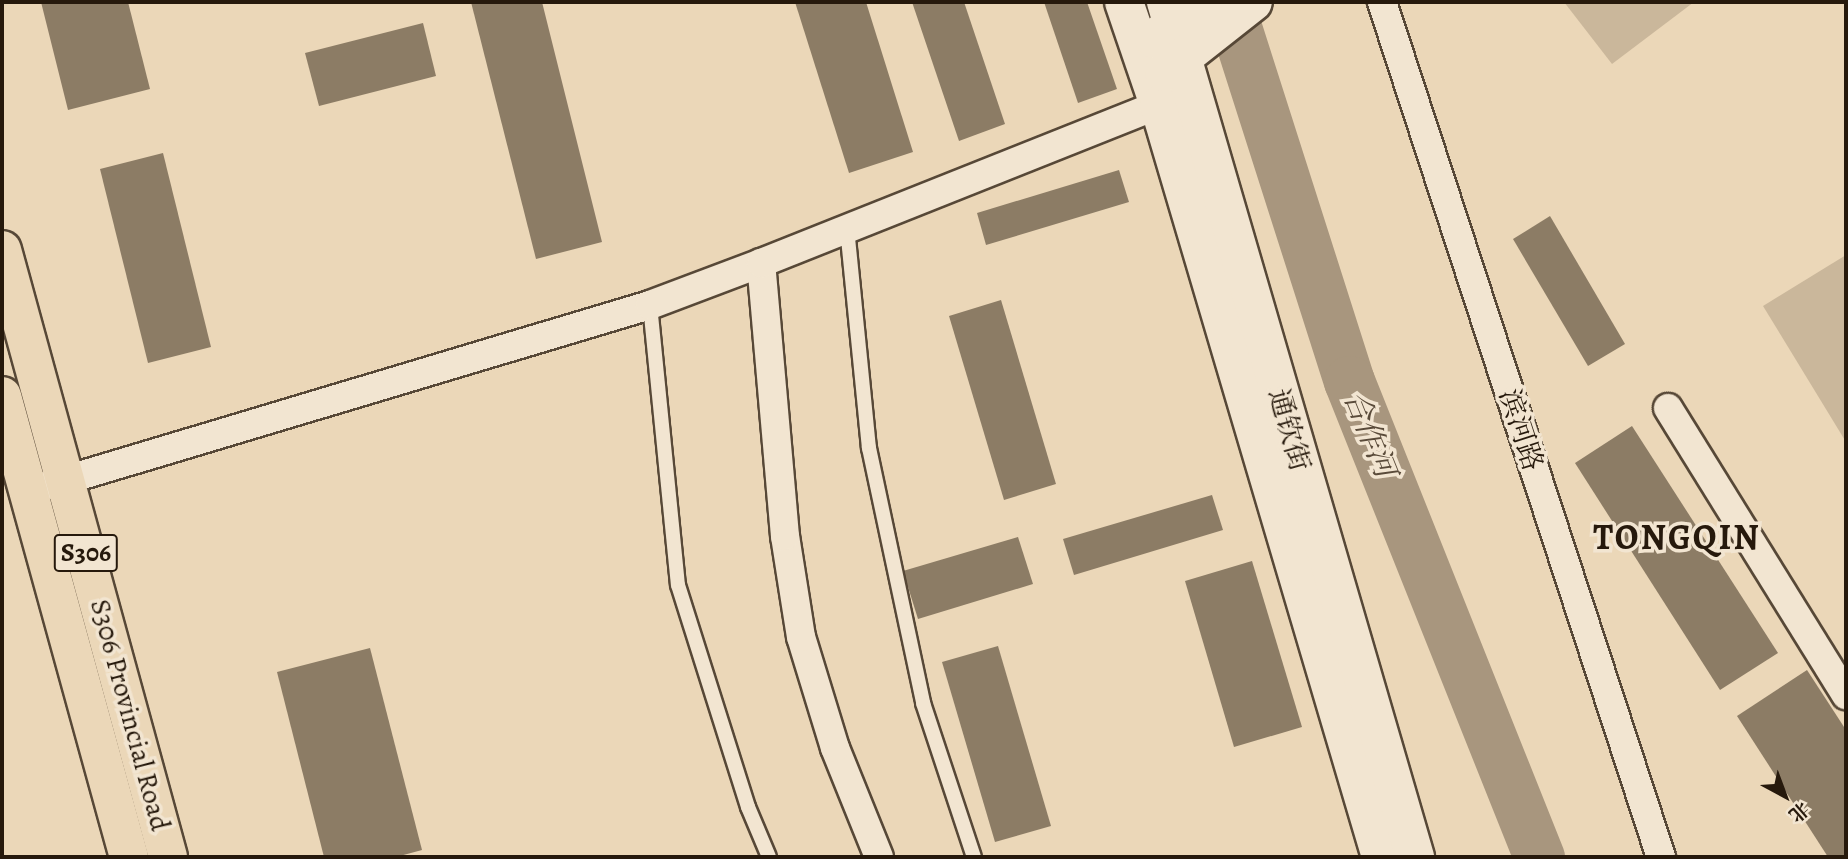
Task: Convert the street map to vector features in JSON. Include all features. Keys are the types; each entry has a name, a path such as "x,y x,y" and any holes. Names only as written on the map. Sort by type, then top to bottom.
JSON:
{"main road":[{"path":"1124,2 1150,79 1381,857"},
{"path":"1150,79 1188,23 1253,2"},
{"name":"通钦街","path":"1188,23 1415,857"},
{"name":"S306 Provincial Road","path":"2,250 168,857"},
{"name":"S306 Provincial Road","path":"2,396 129,857"}],"street":[{"name":"滨河路","path":"1382,2 1661,857"},
{"path":"29,492 650,305 847,228 1150,79"},
{"path":"761,263 785,536 801,637 835,748 879,857"},
{"path":"1668,408 1846,695"}],"lane":[{"path":"847,228 869,448 923,703 974,857"},
{"path":"650,305 678,585 748,807 769,857"}],"shaded area":[{"path":"1564,2 1694,2 1612,64"},
{"path":"1846,255 1846,442 1763,306"}],"building":[{"path":"41,2 128,2 150,89 68,110"},
{"path":"471,2 542,2 602,242 536,259"},
{"path":"795,2 866,2 913,152 849,173"},
{"path":"912,2 964,2 1005,124 959,141"},
{"path":"1044,2 1087,2 1117,89 1078,103"},
{"path":"423,23 436,76 319,106 305,53"},
{"path":"163,153 211,347 148,363 100,169"},
{"path":"1119,170 1129,202 986,245 977,213"},
{"path":"1550,216 1625,344 1588,366 1513,239"},
{"path":"1001,300 1056,484 1004,500 949,316"},
{"path":"1632,426 1778,653 1720,690 1575,463"},
{"path":"1212,495 1223,530 1074,575 1063,539"},
{"path":"1018,537 1033,584 918,619 903,571"},
{"path":"1252,561 1302,727 1234,747 1185,581"},
{"path":"998,646 1051,826 995,842 942,662"},
{"path":"370,648 422,850 396,857 324,857 277,672"},
{"path":"1807,670 1846,730 1846,857 1828,857 1737,716"}],"waterway":[{"name":"合作河","path":"1228,2 1349,381 1539,857"}],"district":[{"name":"TONGQIN","path":"1677,537"}]}
